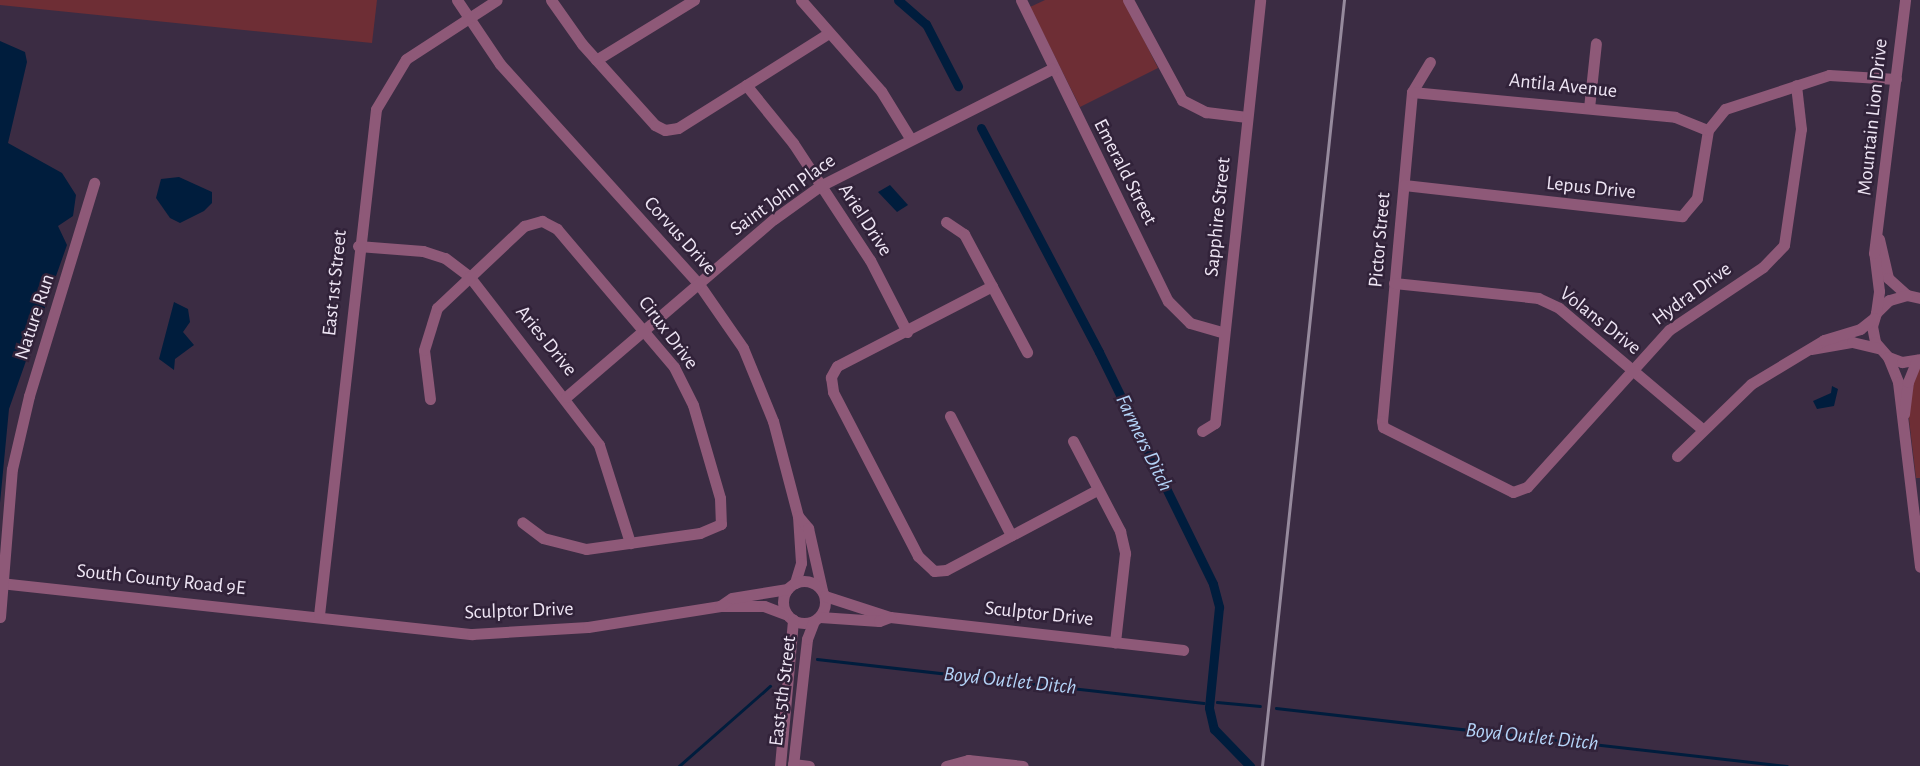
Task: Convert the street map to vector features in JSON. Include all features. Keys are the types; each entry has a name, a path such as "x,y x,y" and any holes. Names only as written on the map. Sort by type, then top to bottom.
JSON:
{"street":[{"path":"457,0 468,18"},
{"name":"East 1st Street","path":"319,615 372,125 382,93 406,59 497,0"},
{"path":"551,0 596,60 655,126 665,130 678,128 828,33"},
{"path":"596,60 694,0"},
{"path":"800,0 881,91 910,138"},
{"name":"Emerald Street","path":"1021,0 1052,69 1168,301 1190,323 1224,333"},
{"path":"1128,0 1182,100 1206,112 1247,117"},
{"name":"Sapphire Street","path":"1202,431 1215,423 1260,0"},
{"name":"Mountain Lion Drive","path":"1879,348 1873,334 1879,292 1874,253 1879,239 1905,0"},
{"name":"Corvus Drive","path":"468,18 500,64 698,283 755,372 774,421 798,516 801,563 791,586"},
{"path":"1589,108 1596,42"},
{"name":"Pictor Street","path":"1430,62 1412,92 1383,427 1513,492"},
{"name":"Saint John Place","path":"566,398 698,283 820,186 910,138 1052,69"},
{"path":"1708,130 1726,109 1830,75 1896,79"},
{"name":"Ariel Drive","path":"746,85 820,186 870,260 907,332"},
{"name":"Hydra Drive","path":"1513,492 1527,487 1668,330 1764,267 1784,245 1801,128 1796,85"},
{"name":"Antila Avenue","path":"1412,92 1674,117 1708,130"},
{"name":"Lepus Drive","path":"1404,185 1682,216 1697,198 1708,130"},
{"name":"Nature Run","path":"0,617 12,469 29,396 94,183"},
{"name":"Cirux Drive","path":"469,276 524,226 542,221 557,230 646,329 674,367 693,405 720,498 721,524 700,533 630,543"},
{"path":"946,222 964,234 1027,352"},
{"name":"Mountain Lion Drive","path":"1879,239 1888,278 1907,295"},
{"name":"Aries Drive","path":"358,246 423,251 445,258 469,276 566,398 599,445 630,543"},
{"path":"430,399 423,371 428,329 437,308 469,276"},
{"name":"Volans Drive","path":"1394,283 1538,298 1559,308 1702,429"},
{"path":"992,286 907,332 837,366 831,377 833,392 918,556 934,571 946,570 1097,490"},
{"path":"1677,456 1702,429 1751,384 1875,315 1889,300 1907,295 1920,298"},
{"path":"1811,349 1852,342 1879,348 1888,357 1896,373 1920,567"},
{"path":"1888,357 1919,360 1908,382 1902,421"},
{"path":"950,416 1011,534"},
{"path":"1073,441 1120,531 1125,553 1116,642"},
{"name":"Corvus Drive","path":"798,516 808,528 824,593"},
{"path":"522,522 542,538 586,549 630,543"},
{"path":"807,581 824,593 817,619 790,618 783,602 791,586 807,581"},
{"name":"South County Road 9E","path":"2,583 319,615"},
{"name":"Sculptor Drive","path":"720,606 732,598 791,586"},
{"name":"Sculptor Drive","path":"824,593 890,617 1183,650"},
{"name":"Sculptor Drive","path":"319,615 501,634 588,628 720,606 764,606 790,618"},
{"name":"Sculptor Drive","path":"817,619 879,621 890,617"},
{"name":"East 5th Street","path":"780,766 789,683 790,618"},
{"name":"East 5th Street","path":"793,765 802,686 817,619"},
{"path":"946,766 968,760 1023,766"},
{"path":"793,765 810,766"}],"shaded area":[{"path":"0,0 377,0 372,43 0,5"},
{"path":"1045,0 1124,0 1158,68 1080,107 1030,7"},
{"path":"1920,364 1920,478 1916,478 1909,419 1910,389"}],"water":[{"path":"0,41 25,52 27,62 8,143 62,173 76,195 73,216 58,226 67,245 9,409 0,503"},
{"path":"179,177 212,192 212,203 204,211 180,223 170,218 156,198 161,179"},
{"path":"890,185 908,205 897,212 878,192"},
{"path":"174,302 188,309 190,322 183,332 194,345 175,359 174,370 159,359"},
{"path":"1832,386 1838,389 1834,406 1817,409 1813,401 1831,393"}],"waterway":[{"name":"Farmers Ditch","path":"898,0 926,24 958,86"},
{"name":"Farmers Ditch","path":"981,128 1099,352 1213,584 1219,607 1209,708 1214,729 1250,766"},
{"name":"Boyd Outlet Ditch","path":"817,659 1204,703"},
{"name":"Boyd Outlet Ditch","path":"679,766 770,686"},
{"name":"Boyd Outlet Ditch","path":"1217,702 1260,706"},
{"name":"Boyd Outlet Ditch","path":"1276,708 1787,766"}],"railway":[{"path":"1262,766 1344,0"}]}
